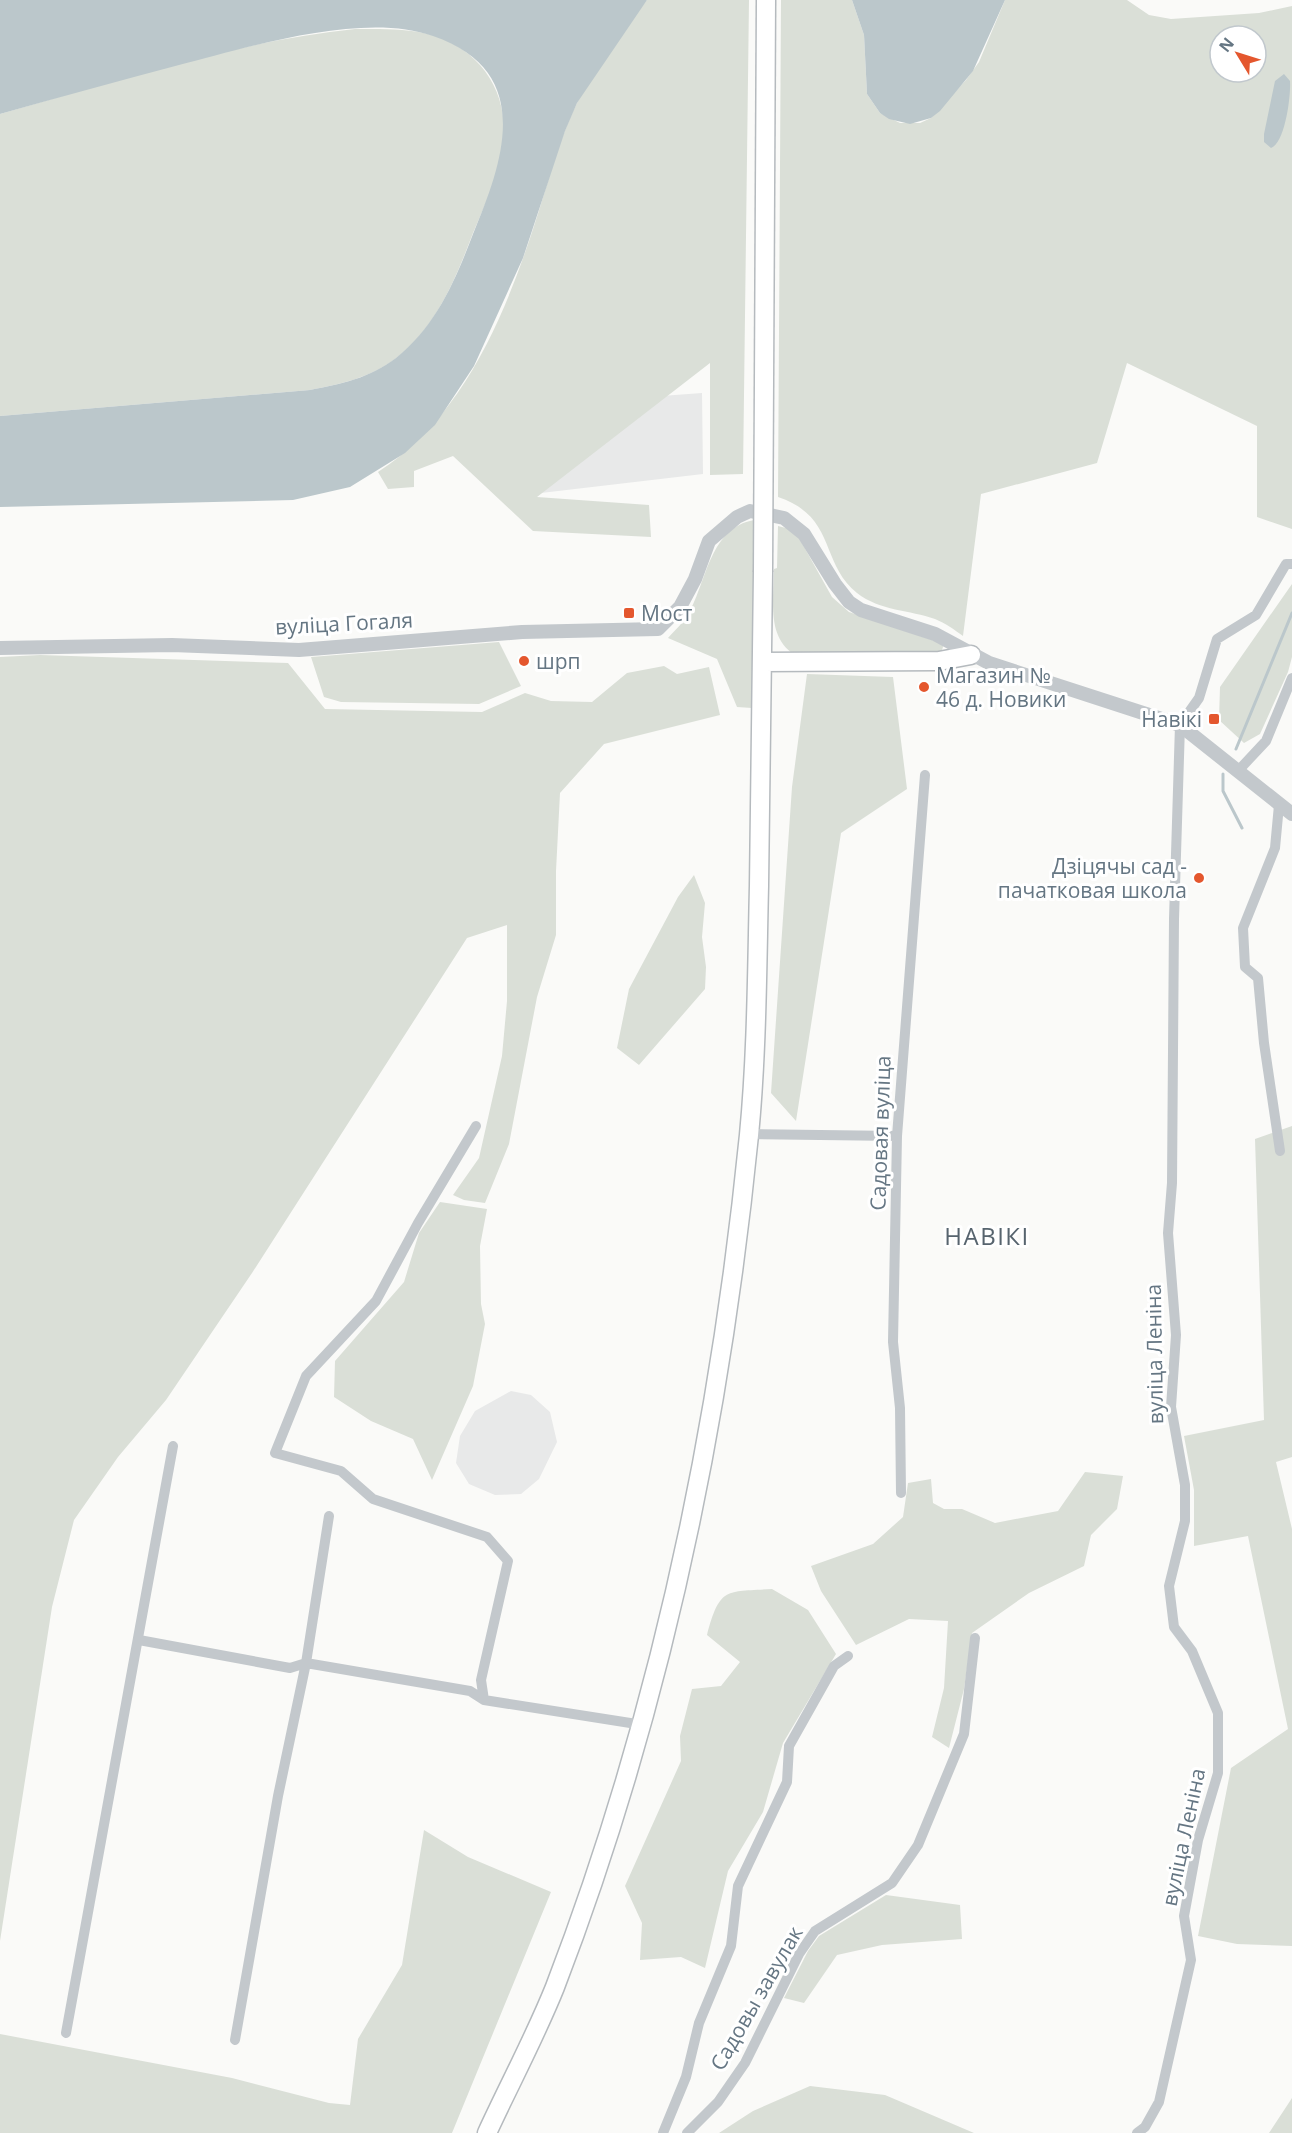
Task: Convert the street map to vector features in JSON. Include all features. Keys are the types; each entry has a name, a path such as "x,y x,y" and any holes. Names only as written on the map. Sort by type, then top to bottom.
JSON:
{"main road":[{"path":"487,2133 554,1990 604,1847 643,1725 674,1608 708,1433 728,1313 749,1134 757,998 763,572 766,0"},
{"path":"762,662 939,661 971,655"}],"street":[{"name":"вуліца Гогаля","path":"0,648 172,645 299,650 522,632 658,629 680,607 695,579 709,542 737,517 750,511 784,518 795,525 816,551 834,584 855,606 935,634 971,655"},
{"path":"1180,725 1199,698 1217,639 1256,615 1289,564"},
{"path":"971,655 989,663 1180,725 1292,814"},
{"path":"1237,772 1266,741 1292,678"},
{"name":"вуліца Леніна","path":"1137,2133 1146,2127 1159,2102 1191,1960 1184,1916 1198,1840 1218,1773 1218,1713 1192,1651 1174,1627 1169,1586 1185,1521 1185,1485 1171,1407 1176,1335 1168,1233 1172,1183 1174,919 1180,725"},
{"name":"Садовая вуліца","path":"901,1494 900,1408 893,1342 897,1136 925,775"},
{"path":"1279,805 1275,848 1243,928 1245,967 1258,978 1264,1042 1280,1151"},
{"path":"476,1126 417,1223 376,1301 306,1376 275,1454 340,1471 373,1499 487,1536 508,1561 481,1680 484,1700"},
{"path":"749,1134 897,1136"},
{"path":"66,2033 132,1665 140,1640 173,1446"},
{"path":"235,2040 278,1796 306,1663 329,1516"},
{"name":"Садовы завулак","path":"687,2133 718,2102 745,2063 799,1954 815,1930 892,1883 918,1845 964,1734 975,1638"},
{"path":"140,1640 290,1668 306,1663 470,1691 484,1700 643,1725"},
{"name":"Садовы завулак","path":"663,2133 686,2077 699,2023 731,1946 738,1886 787,1782 789,1746 834,1666 848,1656"}],"shaded area":[{"path":"0,0 647,0 577,103 565,131 523,258 474,366 435,425 405,453 350,487 293,500 0,507 0,416 310,390 344,383 366,375 396,358 422,332 433,317 459,269 494,177 501,148 503,120 499,95 487,71 465,52 433,36 405,29 374,27 340,29 272,41 0,114"},
{"path":"647,0 749,0 743,474 710,475 710,363 537,497 649,505 651,537 533,531 453,456 414,471 414,487 388,489 378,472 408,450 434,424 456,395 494,330 522,261 570,118 604,56"},
{"path":"781,0 852,0 864,35 867,94 880,113 900,123 920,123 931,118 966,80 979,62 1005,0 1127,0 1149,15 1171,19 1259,13 1292,6 1292,529 1257,517 1257,426 1127,363 1097,463 981,494 963,636 935,619 885,607 857,593 845,581 837,568 819,528 810,516 797,506 778,497"},
{"path":"852,0 1005,0 973,71 940,111 931,118 910,124 889,119 880,113 867,94 864,35"},
{"path":"355,29 413,31 451,42 480,65 491,80 503,114 502,152 490,193 443,302 422,333 385,366 344,383 310,390 0,416 0,114 221,52"},
{"path":"1284,74 1290,81 1288,107 1280,138 1271,148 1264,142 1264,134 1275,81"},
{"path":"702,393 703,474 541,493 539,405"},
{"path":"754,520 752,708 737,707 717,659 668,638 689,613 719,544 739,525"},
{"path":"778,526 790,529 798,536 832,597 849,612 944,644 941,653 795,655 779,638 774,617 774,569 777,568"},
{"path":"1292,584 1292,657 1288,672 1260,734 1244,743 1219,720 1220,687"},
{"path":"499,642 521,686 479,704 341,702 324,697 311,657"},
{"path":"40,655 288,663 325,709 482,712 525,693 551,701 592,702 627,673 664,666 677,674 709,667 720,715 604,744 560,793 556,871 556,935 537,997 509,1144 485,1203 464,1200 453,1195 479,1158 502,1056 507,1001 507,925 467,938 252,1273 166,1400 118,1457 74,1520 52,1607 0,1941 0,657"},
{"path":"807,674 893,677 907,789 841,833 796,1121 771,1093 792,787"},
{"path":"694,875 705,903 702,937 706,967 705,989 639,1065 617,1048 629,989 678,897"},
{"path":"1292,1126 1292,1457 1276,1462 1292,1529 1292,1946 1237,1944 1198,1936 1231,1768 1288,1729 1248,1536 1194,1546 1194,1490 1184,1436 1264,1420 1255,1139"},
{"path":"440,1202 487,1209 480,1246 481,1304 485,1324 473,1386 432,1480 413,1439 371,1421 334,1397 335,1361 404,1282 419,1233"},
{"path":"511,1391 531,1395 550,1412 557,1442 539,1479 521,1494 495,1495 469,1484 456,1463 460,1436 475,1411"},
{"path":"1085,1472 1123,1476 1117,1509 1091,1535 1084,1566 1029,1593 972,1633 964,1689 949,1748 932,1737 944,1688 948,1621 909,1619 856,1645 821,1591 811,1566 873,1544 903,1517 908,1483 931,1479 933,1503 944,1509 962,1509 995,1523 1058,1511"},
{"path":"772,1589 808,1610 836,1654 783,1743 763,1812 728,1871 705,1968 681,1957 640,1960 642,1923 625,1886 681,1761 680,1736 692,1689 721,1686 740,1662 707,1635 712,1619 721,1600 727,1595 735,1592"},
{"path":"424,1830 468,1857 551,1892 452,2133 0,2133 0,2034 232,2078 329,2103 350,2105 358,2039 402,1965"},
{"path":"886,1895 960,1905 962,1939 882,1945 837,1955 804,2003 784,1998 808,1951 819,1936"},
{"path":"810,2086 885,2095 974,2133 719,2133 753,2111"},
{"path":"1292,2098 1292,2133 1269,2133"}],"waterway":[{"path":"1236,749 1292,613"},
{"path":"1223,774 1223,791 1242,828"}],"place":[{"name":"Мост","path":"629,613"},
{"name":"шрп","path":"524,661"},
{"name":"Магазин № 46 д. Новики","path":"924,687"},
{"name":"Навікі","path":"1214,719"},
{"name":"Дзіцячы сад - пачатковая школа","path":"1199,878"}],"district":[{"name":"НАВІКІ","path":"987,1235"}]}
